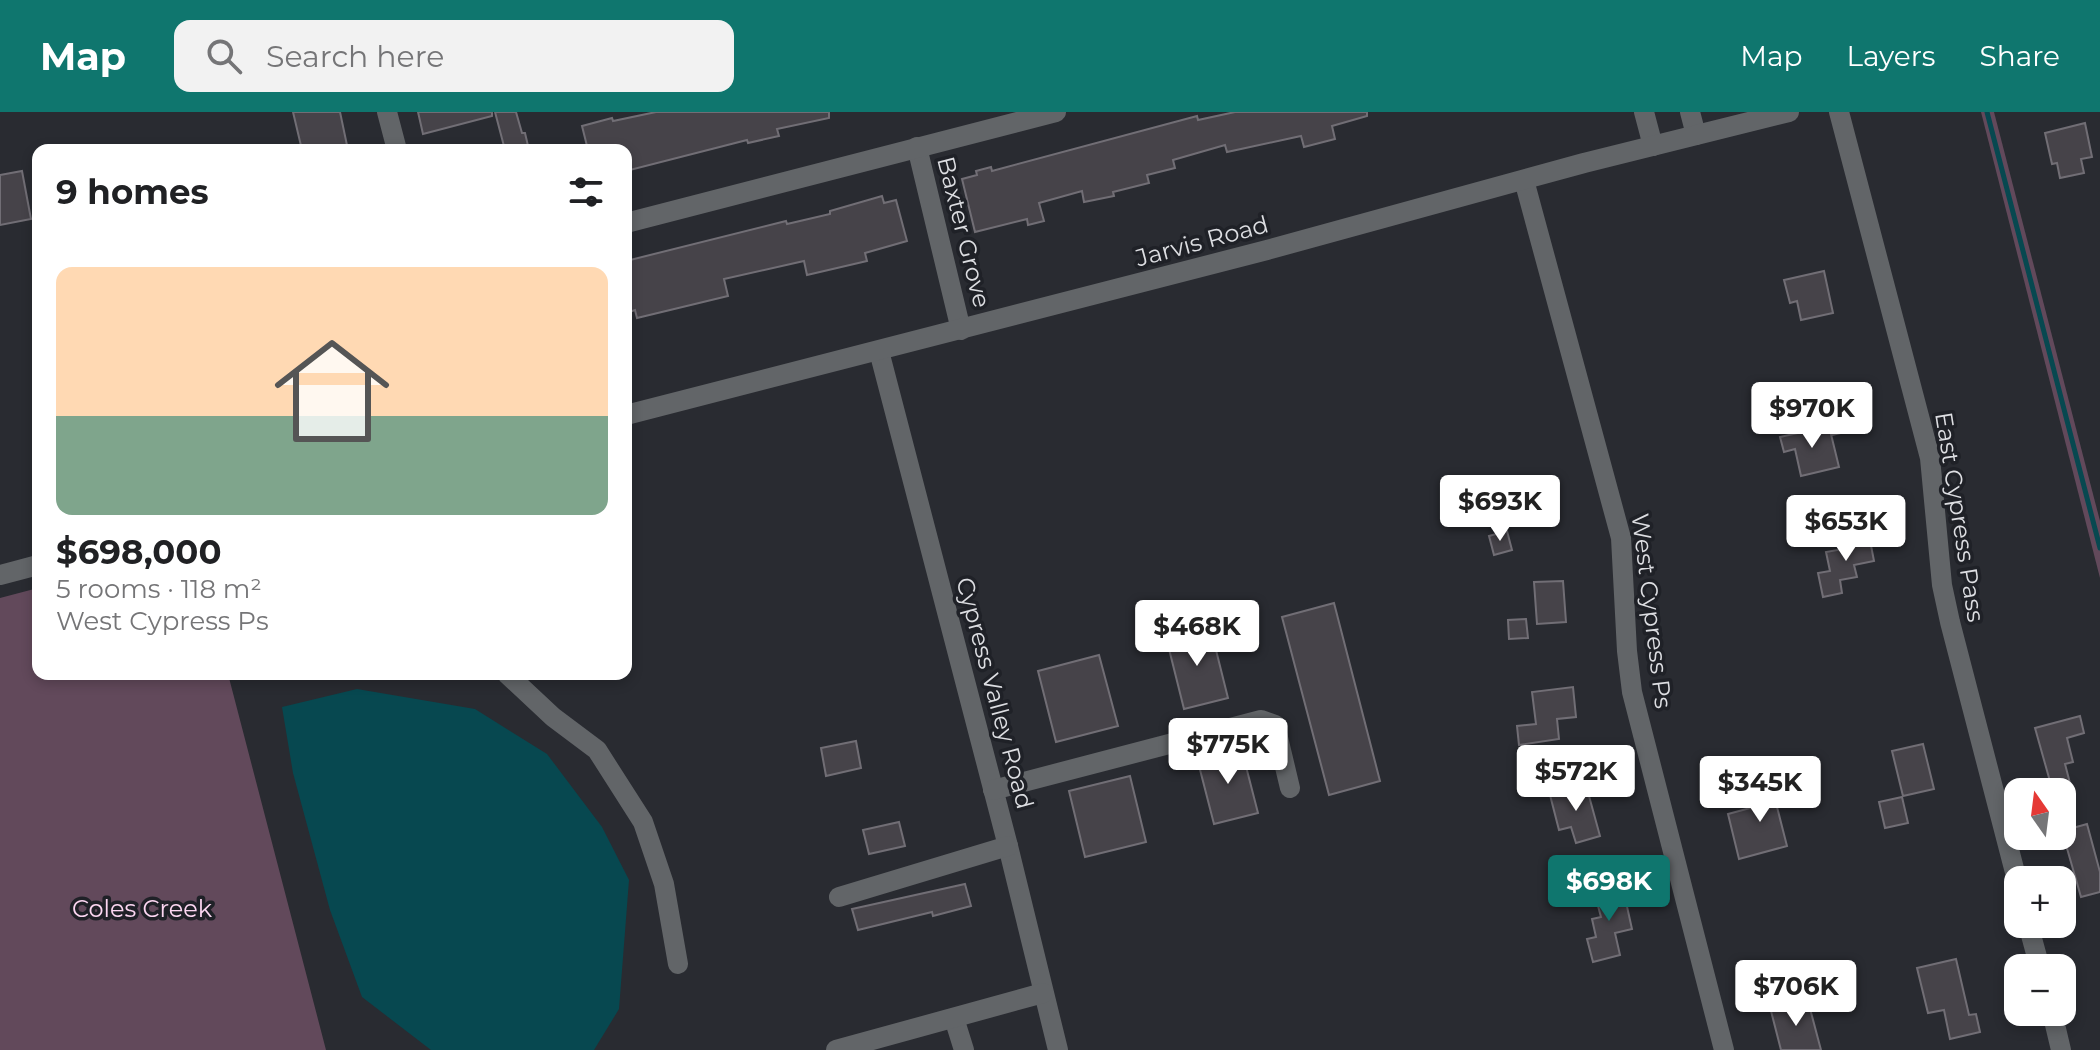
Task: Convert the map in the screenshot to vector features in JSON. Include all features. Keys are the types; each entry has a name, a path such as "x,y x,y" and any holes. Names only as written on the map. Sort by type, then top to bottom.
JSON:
{"street":[{"path":"387,112 395,144"},
{"path":"632,221 917,147 1011,117 1056,112"},
{"path":"1644,112 1653,146"},
{"path":"1690,112 1696,135"},
{"name":"Jarvis Road","path":"632,413 1789,112"},
{"name":"East Cypress Pass","path":"1839,112 1930,458 1942,585 2013,866"},
{"name":"Baxter Grove","path":"917,147 961,330"},
{"name":"West Cypress Ps","path":"1524,180 1621,538 1632,692 1724,1050"},
{"name":"Cypress Valley Road","path":"879,351 1058,1050"},
{"path":"0,575 32,567"},
{"path":"513,680 553,717 597,750 643,822 664,884 678,964"},
{"path":"993,790 1261,720 1275,725 1290,788"},
{"path":"839,897 1008,846"},
{"path":"836,1050 872,1045 1043,993"},
{"path":"954,1018 964,1050"},
{"path":"2055,1026 2061,1050"}],"green space":[{"path":"1981,112 1994,112 2100,521 2100,578"},
{"name":"Coles Creek","path":"32,590 32,680 230,680 326,1050 0,1050 0,598"}],"water":[{"path":"357,689 475,709 547,754 602,827 629,880 619,1009 594,1050 431,1050 362,997 330,910 293,773 282,707"}],"building":[{"path":"293,112 340,112 347,144 301,144"},
{"path":"418,112 492,112 492,116 423,134"},
{"path":"495,112 516,112 528,144 503,144"},
{"path":"656,112 829,112 829,118 777,129 779,136 748,143 747,140 632,169 632,144 586,144 582,126 612,118 613,121"},
{"path":"1235,112 1367,112 1367,116 1332,126 1335,139 1304,147 1301,136 1227,152 1225,145 1173,160 1175,168 1147,175 1149,183 1113,192 1114,196 1084,202 1082,191 1039,203 1044,221 1028,225 1027,219 975,232 962,179 977,175 976,171 991,167 992,171 1197,116 1198,120"},
{"path":"2085,123 2092,157 2081,159 2084,173 2060,178 2057,163 2052,164 2045,133"},
{"path":"22,171 31,219 0,225 0,175"},
{"path":"882,196 884,203 896,200 907,241 865,253 867,261 807,275 804,261 724,279 728,296 637,318 635,310 632,311 632,260 786,221 787,224 830,214 830,211"},
{"path":"1824,271 1833,313 1801,320 1797,301 1790,303 1784,280"},
{"path":"1849,390 1858,429 1832,435 1823,396"},
{"path":"1829,426 1839,467 1801,476 1795,449 1784,452 1780,437"},
{"path":"1868,530 1874,561 1854,565 1857,577 1840,580 1842,593 1823,597 1818,573 1830,571 1826,552 1849,548 1847,534"},
{"path":"1507,531 1512,550 1494,555 1489,536"},
{"path":"1563,581 1566,622 1537,624 1534,582"},
{"path":"1334,603 1380,781 1329,795 1282,617"},
{"path":"1526,619 1528,638 1509,639 1508,620"},
{"path":"1210,626 1228,698 1184,709 1166,637"},
{"path":"1099,655 1118,726 1056,742 1038,671"},
{"path":"1573,687 1576,717 1557,719 1559,739 1519,745 1517,726 1536,724 1532,692"},
{"path":"2080,716 2084,733 2067,738 2073,762 2065,764 2069,778 2049,778 2035,728"},
{"path":"856,741 861,768 826,776 821,748"},
{"path":"1923,744 1934,789 1903,796 1892,751"},
{"path":"1241,747 1258,813 1214,824 1197,758"},
{"path":"1130,776 1146,842 1085,857 1069,791"},
{"path":"1777,777 1784,805 1777,807 1787,846 1739,859 1728,814 1765,804 1759,782"},
{"path":"1586,785 1600,836 1576,843 1571,827 1559,830 1550,795"},
{"path":"1902,797 1908,823 1885,828 1879,802"},
{"path":"899,822 905,846 869,854 863,830"},
{"path":"2087,824 2100,872 2100,892 2081,897 2076,866 2072,866 2067,850 2076,850 2076,827"},
{"path":"965,884 971,906 858,930 852,909"},
{"path":"1622,884 1632,929 1615,933 1620,955 1593,962 1587,939 1596,937 1592,919 1601,917 1594,891"},
{"path":"1956,959 1969,1015 1976,1014 1980,1032 1950,1039 1944,1010 1928,1013 1917,968"},
{"path":"1808,1001 1821,1050 1781,1050 1771,1011"}],"waterway":[{"path":"1987,112 2100,548"}]}
